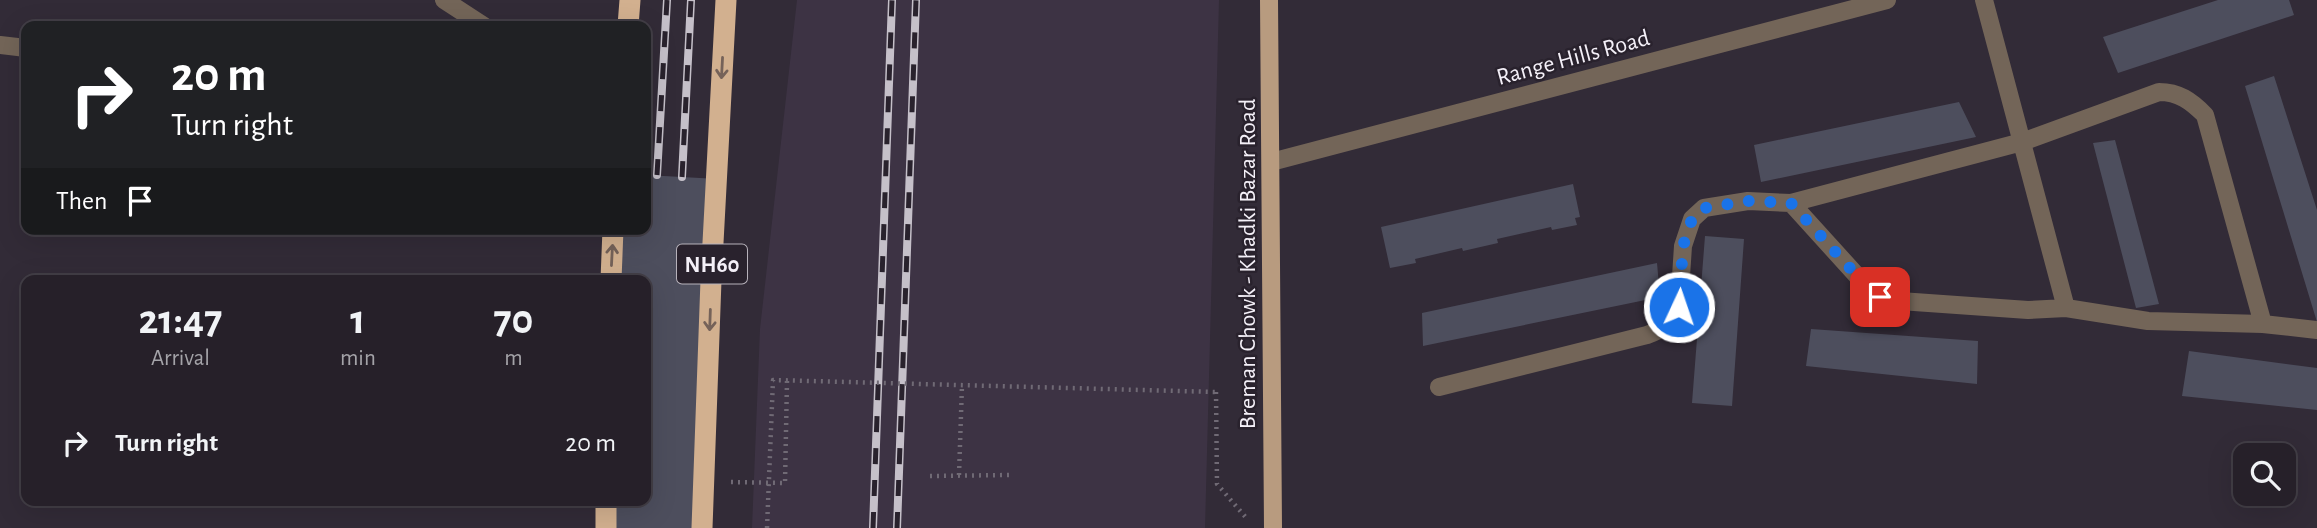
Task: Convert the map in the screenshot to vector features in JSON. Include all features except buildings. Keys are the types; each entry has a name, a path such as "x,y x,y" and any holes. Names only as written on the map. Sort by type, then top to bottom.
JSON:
{"highway":[{"path":"628,21 630,0"},
{"name":"NH60","path":"702,528 711,280 726,0"},
{"path":"611,275 613,235"},
{"path":"606,506 606,528"}],"main road":[{"name":"Breman Chowk - Khadki Bazar Road","path":"1269,0 1273,528"}],"street":[{"path":"444,0 476,21"},
{"name":"Range Hills Road","path":"1271,162 1887,0"},
{"path":"1984,0 2066,309"},
{"path":"0,45 21,47"},
{"path":"1439,387 1659,330 1670,324 1679,307 1683,246 1692,219 1704,208 1748,201 1791,203 2022,142 2159,92 2180,95 2205,115 2263,324"},
{"path":"1791,203 1869,289 1880,297 1900,302 2028,310 2066,309 2148,321 2263,324 2317,330"}],"path":[{"path":"767,528 773,380 1216,392 1217,484 1254,528"},
{"path":"705,481 785,483 787,381"},
{"path":"959,475 962,385"},
{"path":"930,476 1010,475"}],"shaded area":[{"path":"797,0 1219,0 1205,528 752,528 760,329"}],"railway":[{"path":"657,175 667,0"},
{"path":"682,177 691,0"},
{"path":"873,528 892,0"},
{"path":"897,528 916,0"}],"route":[{"path":"1679,307 1683,246 1692,219 1704,208 1748,201 1791,203 1869,289 1880,297"}]}
